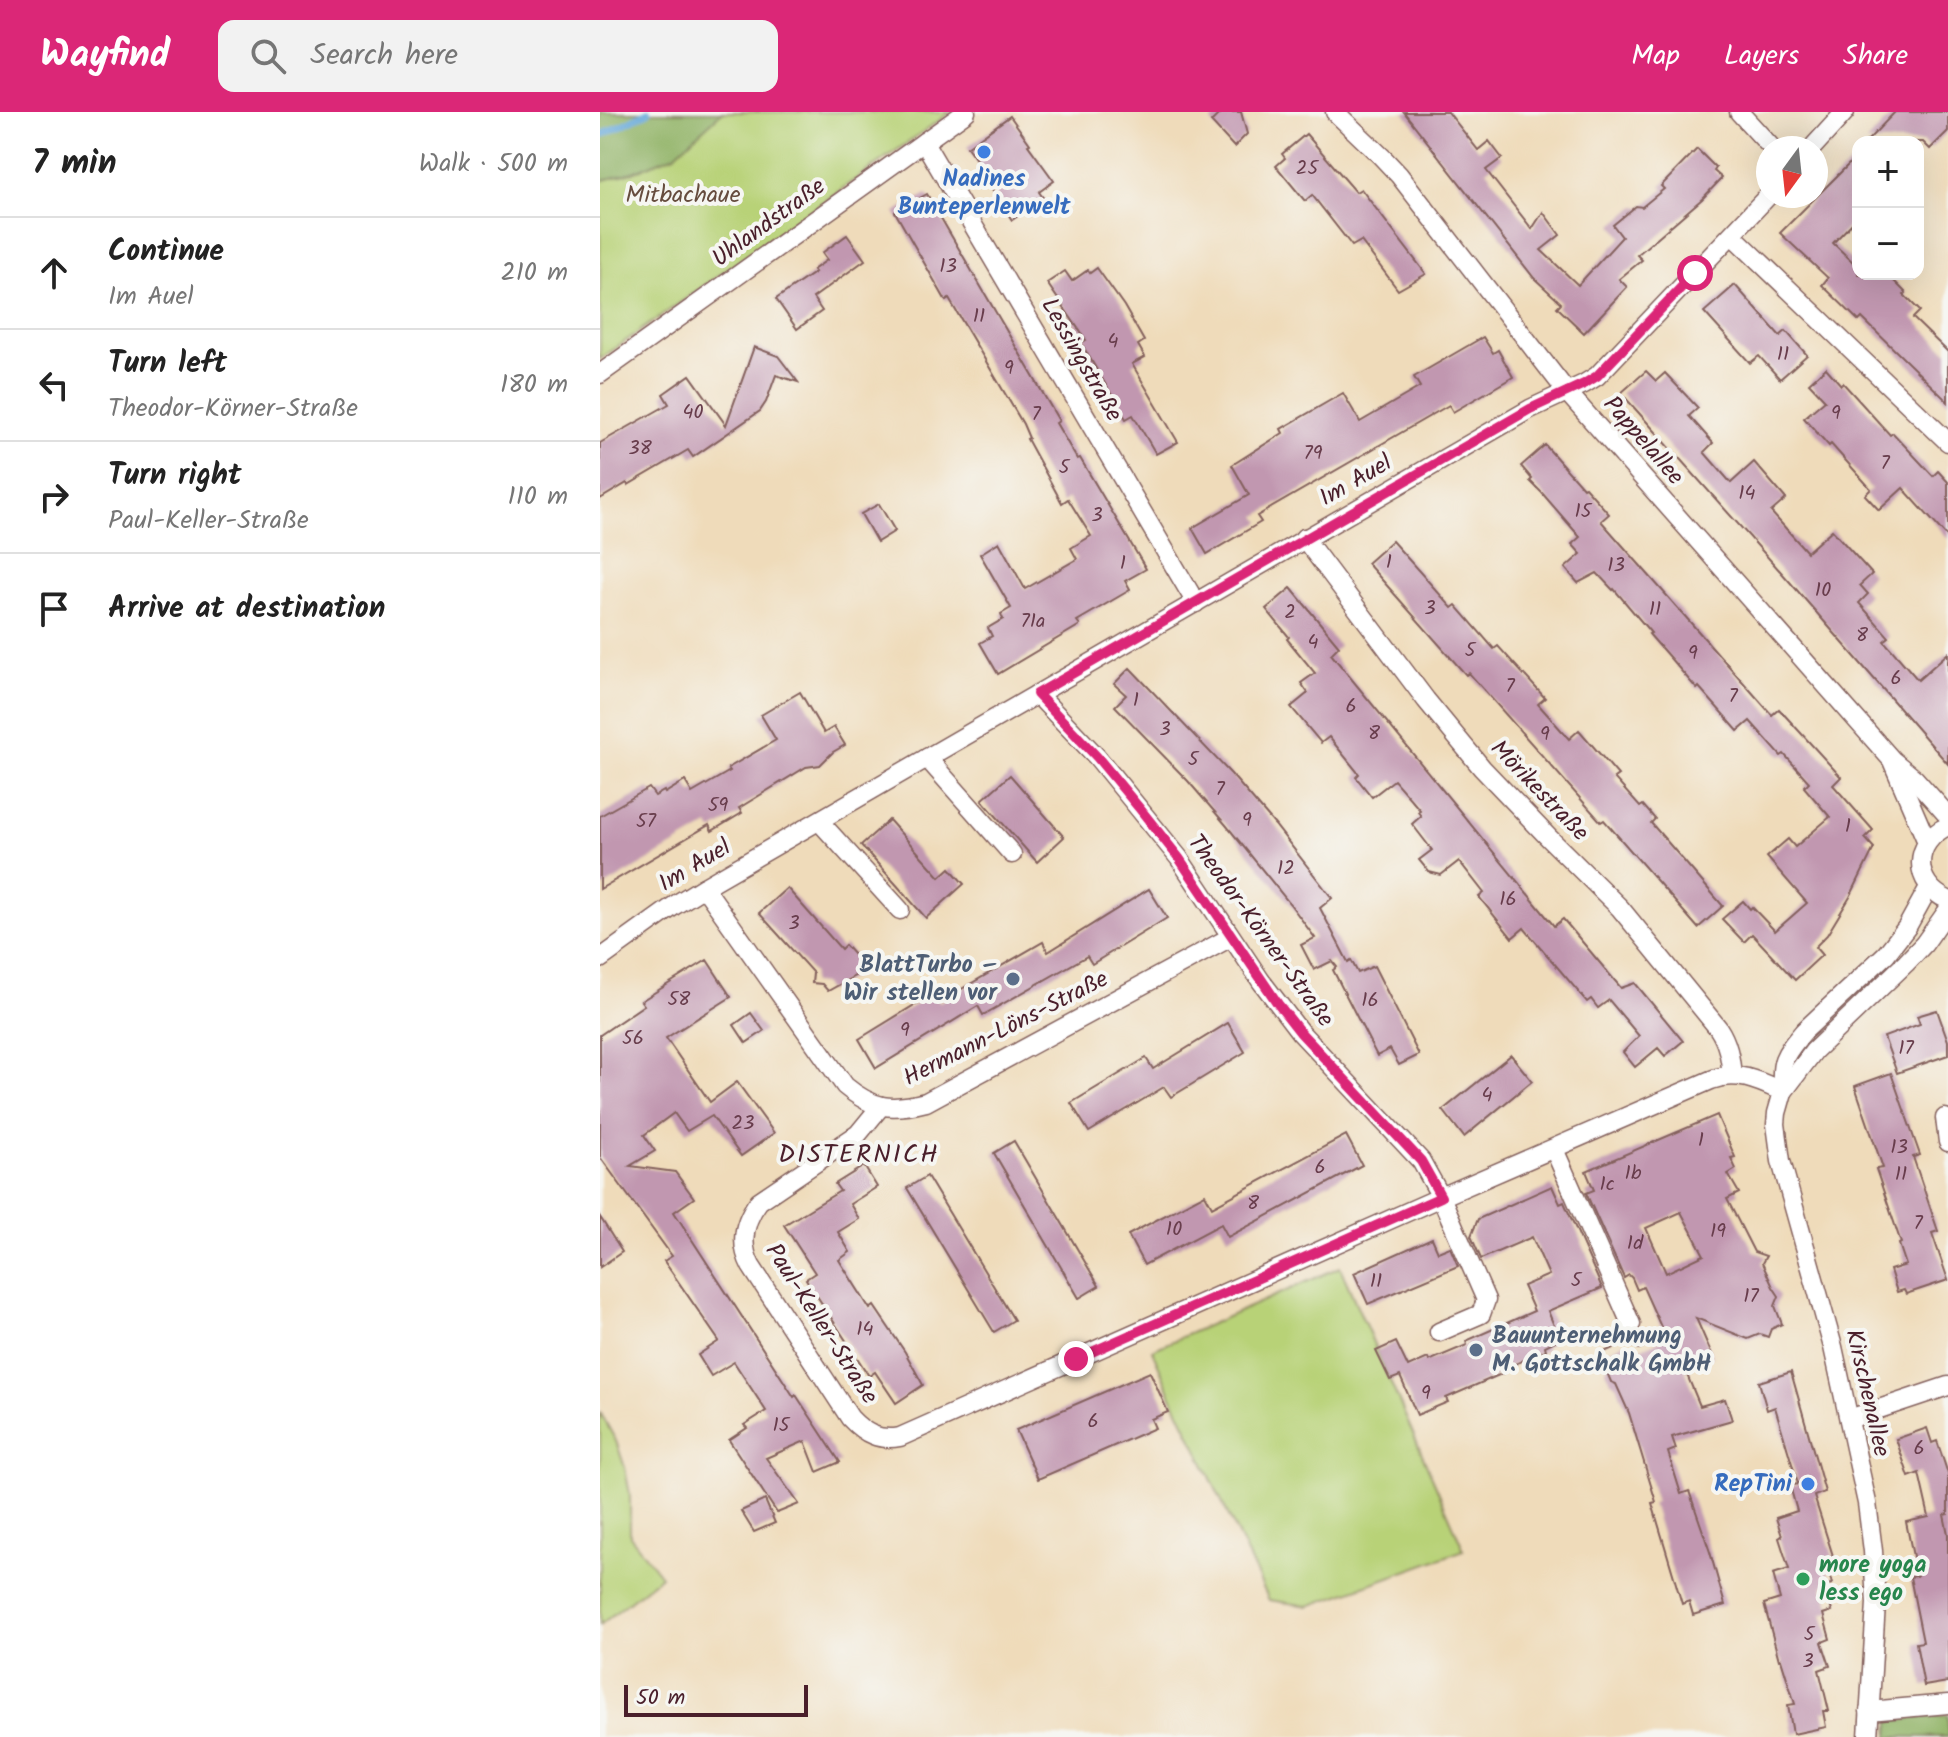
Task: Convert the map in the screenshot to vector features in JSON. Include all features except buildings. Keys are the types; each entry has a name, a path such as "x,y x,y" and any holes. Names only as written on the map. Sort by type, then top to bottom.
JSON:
{"street":[{"name":"Uhlandstraße","path":"600,374 966,112"},
{"name":"Pappelallee","path":"1335,112 1399,175 1567,392 1892,760 1915,779 1948,816"},
{"path":"1739,112 1761,136"},
{"path":"1823,136 1845,112"},
{"name":"Lessingstraße","path":"924,142 1196,603"},
{"name":"Im Auel","path":"600,959 704,887 1304,538 1530,409 1597,376 1757,208"},
{"path":"1732,235 1948,442"},
{"name":"Mörikestraße","path":"1304,538 1426,700 1482,768 1620,908 1710,1018 1725,1038 1732,1075"},
{"name":"Theodor-Körner-Straße","path":"1037,694 1097,757 1140,809 1179,858 1231,937 1300,1032 1421,1161 1441,1197"},
{"path":"927,758 1012,854"},
{"name":"Pappelallee","path":"1892,760 1927,842"},
{"path":"819,821 900,910"},
{"path":"1948,826 1927,842 1921,864 1929,887 1948,900"},
{"name":"Hermann-Löns-Straße","path":"704,887 834,1073 855,1094 881,1106 904,1108 926,1102 1231,937"},
{"name":"Kirschenallee","path":"1783,1092 1780,1071 1795,1042 1899,939 1929,887"},
{"name":"Kirschenallee","path":"1868,1737 1875,1579 1867,1503 1833,1347 1778,1148 1777,1113 1783,1092 1814,1051 1906,963 1930,937 1948,910"},
{"path":"1732,1075 1757,1080 1783,1092"},
{"name":"Paul-Keller-Straße","path":"881,1106 858,1134 759,1201 747,1221 744,1241 751,1266 850,1418 865,1432 883,1438 900,1437 1441,1197 1711,1080 1732,1075"},
{"path":"1945,1118 1948,1142"},
{"path":"1554,1149 1631,1324"},
{"path":"1439,1332 1481,1314 1486,1300 1441,1197"},
{"path":"1849,1419 1948,1386"},
{"path":"1869,1711 1948,1704"}],"green space":[{"name":"Mitbachaue","path":"600,112 951,112 600,359"},
{"path":"600,112 722,112 675,155 600,181"},
{"path":"1340,1267 1464,1550 1309,1606 1269,1600 1152,1350"},
{"path":"600,1412 616,1441 625,1468 630,1495 630,1536 661,1576 600,1625"},
{"path":"1948,1715 1948,1737 1889,1737 1890,1721"}],"waterway":[{"path":"600,136 648,112"}],"place":[{"name":"Nadines Bunteperlenwelt","path":"984,152"},
{"name":"BlattTurbo – Wir stellen vor","path":"1013,979"},
{"name":"Bauunternehmung M. Gottschalk GmbH","path":"1476,1350"},
{"name":"RepTini","path":"1808,1484"},
{"name":"more yoga less ego","path":"1803,1579"}],"district":[{"name":"DISTERNICH","path":"859,1155"}],"route":[{"path":"1076,1359 1441,1197 1421,1161 1300,1032 1278,1004 1179,858 1140,809 1097,757 1037,694 1530,409 1597,376 1695,273"}]}
